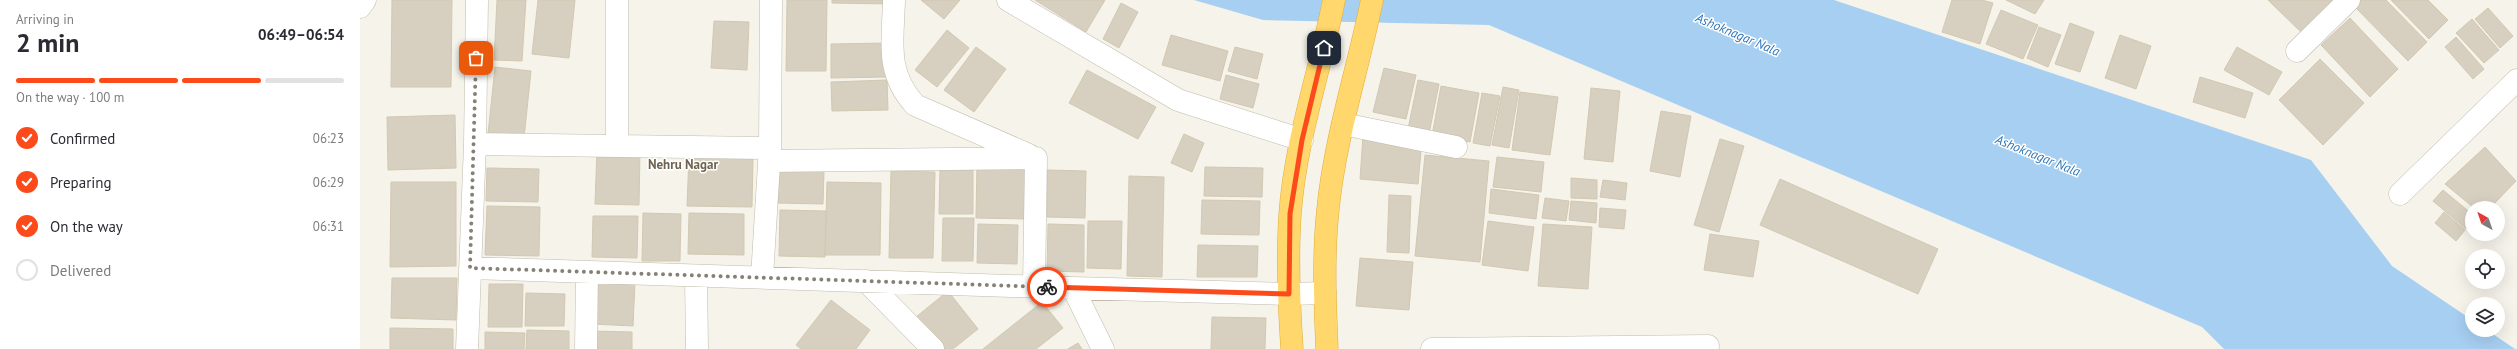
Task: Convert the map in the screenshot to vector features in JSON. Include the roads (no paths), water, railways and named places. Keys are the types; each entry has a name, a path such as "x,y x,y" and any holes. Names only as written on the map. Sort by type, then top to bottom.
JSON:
{"highway":[{"path":"1292,349 1289,294 1290,214 1302,140 1328,33 1334,0"},
{"path":"1327,349 1325,293 1328,208 1343,124 1372,0"}],"street":[{"path":"360,7 365,0"},
{"path":"468,349 475,144 477,0"},
{"path":"617,0 617,146"},
{"path":"762,277 769,154 771,0"},
{"path":"894,0 892,63 898,83 906,95 915,105 1036,158"},
{"path":"1008,0 1178,100 1302,140"},
{"path":"2297,51 2348,0"},
{"path":"2400,194 2517,80"},
{"path":"1343,124 1456,147"},
{"path":"475,144 617,146 769,154 1036,158"},
{"path":"1034,286 1036,158"},
{"path":"470,268 1073,288 1289,294 1325,293"},
{"path":"586,349 587,272"},
{"path":"696,276 697,349"},
{"path":"866,281 933,349"},
{"path":"1073,288 1103,349"},
{"path":"1432,349 1708,346"}],"water":[{"name":"Ashoknagar Nala","path":"1194,0 1834,0 2311,160 2392,266 2465,315 2465,337 2497,337 2515,349 2224,349 2202,327 1489,25 1263,20"}],"district":[{"name":"Nehru Nagar","path":"683,164"}]}
